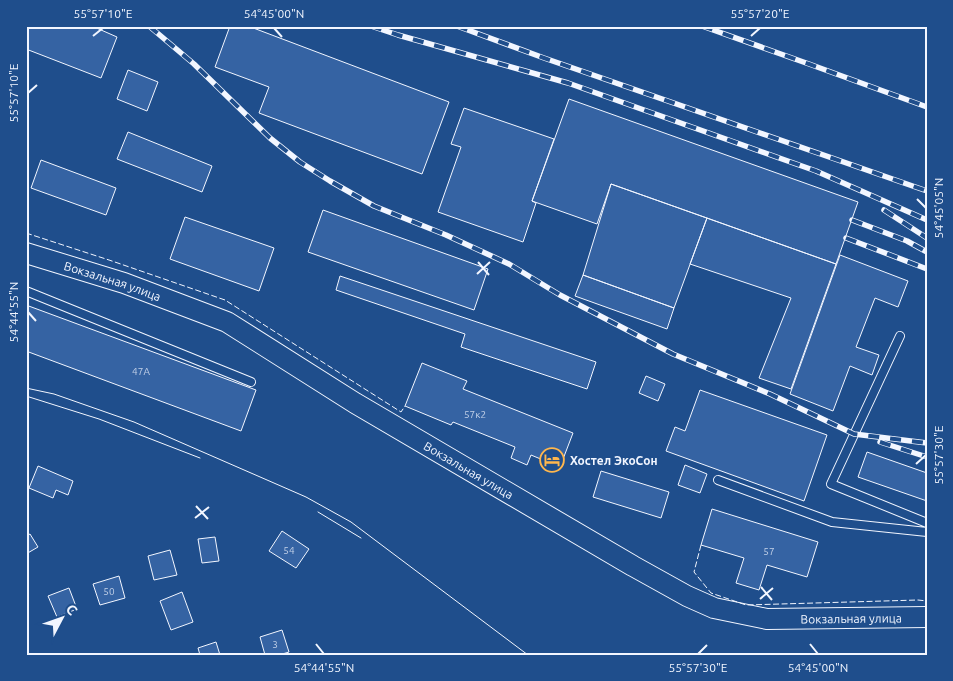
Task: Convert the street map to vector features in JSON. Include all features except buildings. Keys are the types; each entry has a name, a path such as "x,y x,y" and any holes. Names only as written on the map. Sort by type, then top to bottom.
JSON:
{"street":[{"name":"Вокзальная улица","path":"26,253 124,283 227,322 372,413 633,566 687,596 714,608 767,619 927,617"}],"lane":[{"path":"26,291 251,382"},
{"path":"900,336 831,484 927,523"},
{"path":"718,480 832,522 927,532"}],"tram line":[{"path":"26,388 54,394 134,422 306,497 351,522 528,655"},
{"path":"26,396 99,419 200,458"},
{"path":"318,512 361,538"}],"railway":[{"path":"149,26 194,64 270,138 300,162 374,206 446,235 509,264 560,295 673,354 770,394 854,434 927,443"},
{"path":"371,26 568,83 816,171 927,220"},
{"path":"457,26 927,191"},
{"path":"702,26 927,107"},
{"path":"884,210 927,238"},
{"path":"852,220 907,241 927,252"},
{"path":"846,238 927,269"},
{"path":"880,442 927,457"}],"fence":[{"path":"26,233 225,300 401,412 405,406"},
{"path":"701,545 694,572 711,593 746,605 927,601"}],"place":[{"name":"Хостел ЭкоСон","path":"552,460"}]}
